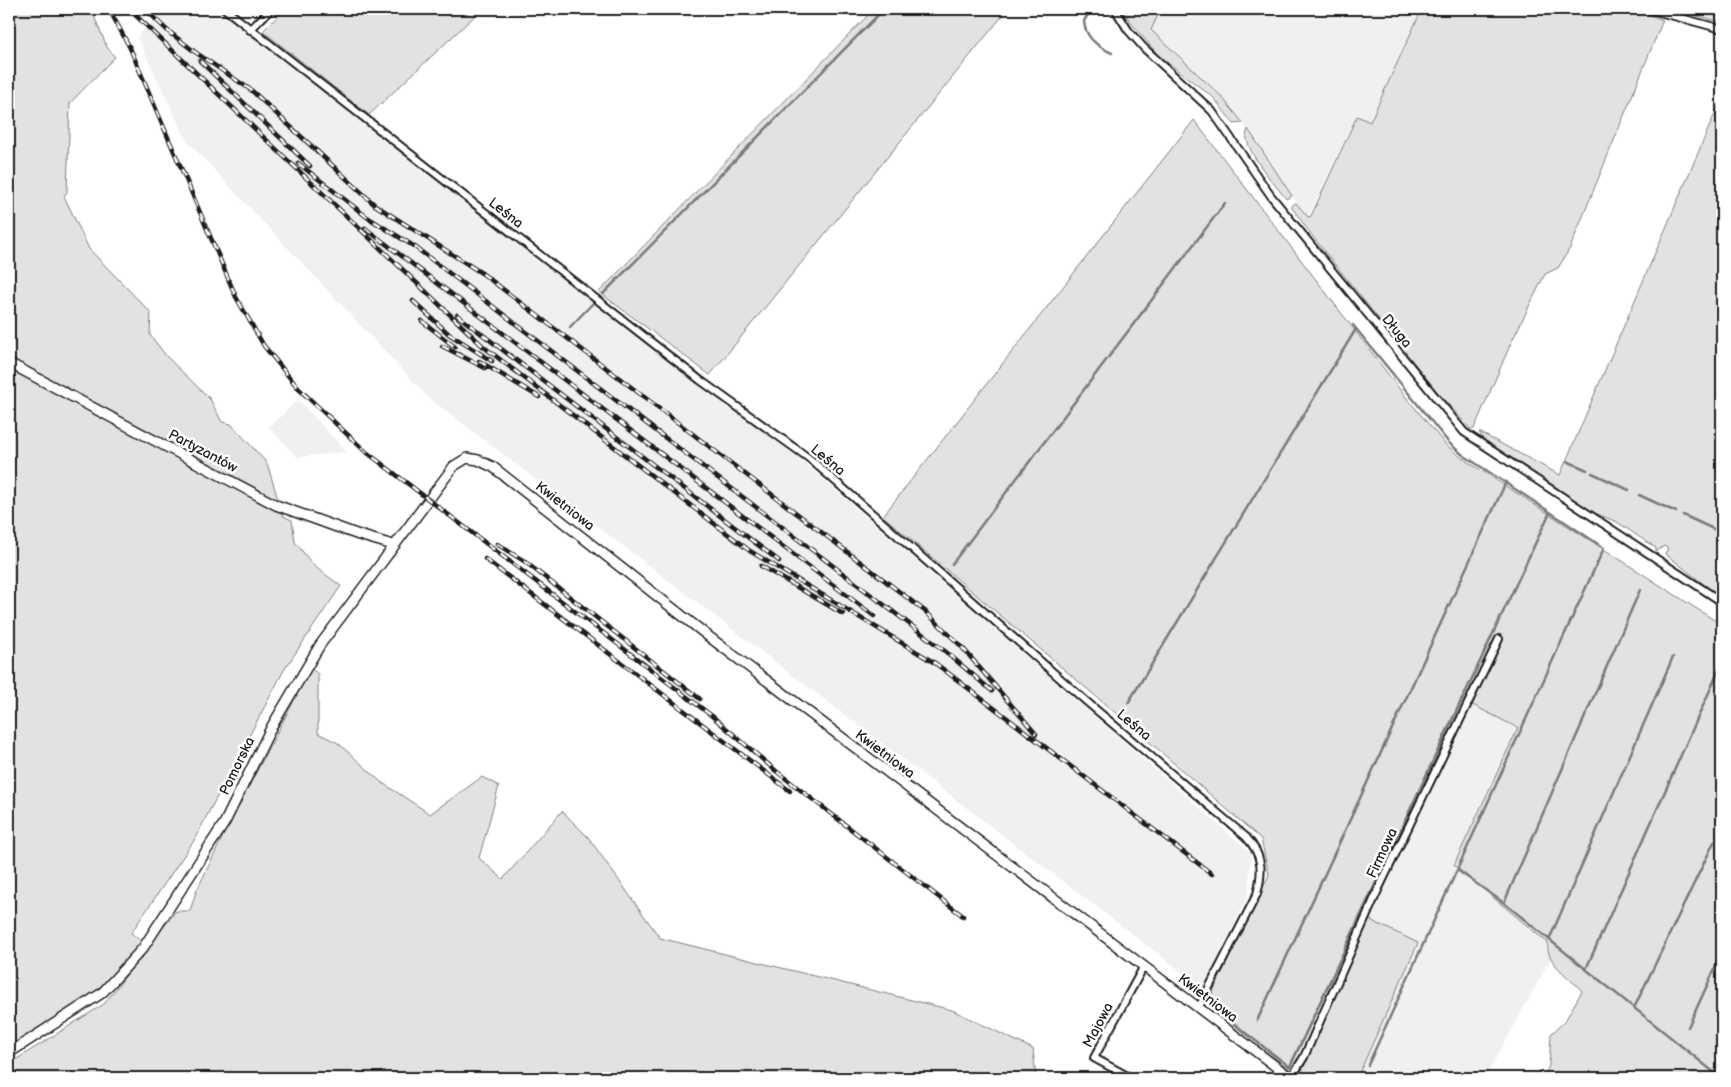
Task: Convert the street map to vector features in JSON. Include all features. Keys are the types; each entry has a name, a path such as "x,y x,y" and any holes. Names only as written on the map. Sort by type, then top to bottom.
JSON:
{"street":[{"name":"Leśna","path":"225,9 700,380 810,460 1087,702 1246,836 1259,854 1261,878 1257,894 1199,1007"},
{"path":"250,30 271,9"},
{"name":"Długa","path":"1115,9 1128,30 1144,48 1212,111 1271,196 1464,432 1722,602"},
{"path":"1648,9 1722,29"},
{"name":"Partyzantów","path":"9,363 276,505 364,537 393,545"},
{"name":"Kwietniowa","path":"462,461 472,458 493,467 708,636 1291,1078"},
{"name":"Pomorska","path":"9,1053 102,993 143,948 225,822 272,726 320,645 393,545 454,466 462,461"},
{"name":"Firmowa","path":"1291,1078 1304,1058 1387,871 1498,639"},
{"name":"Majowa","path":"1131,1078 1094,1058 1144,966"}],"shaded area":[{"path":"9,9 91,9 107,47 115,57 70,103 67,192 64,196 89,249 151,313 150,335 167,357 210,399 222,422 231,424 267,463 283,516 292,520 295,542 314,566 341,586 284,670 193,842 131,933 142,942 98,991 9,1046"},
{"path":"164,9 217,9 546,264 546,266 806,464 1251,853 1248,896 1203,988 429,398 187,141 137,37"},
{"path":"285,9 482,9 369,115 263,31"},
{"path":"874,9 1008,9 710,375 599,292"},
{"path":"1122,9 1161,9 1151,30 1221,96 1243,123 1234,124 1214,98 1159,56"},
{"path":"1161,9 1422,9 1370,122 1356,117 1308,218 1250,132 1221,96 1151,30"},
{"path":"1422,9 1633,9 1663,20 1570,248 1558,268 1545,274 1511,343 1474,429 1470,429 1435,389 1309,232 1291,206 1296,203 1308,217 1311,216 1357,116 1370,122"},
{"path":"1670,9 1722,11 1722,22"},
{"path":"1722,97 1722,597 1665,554 1668,548 1664,546 1656,552 1656,548 1617,522 1595,513 1512,458 1501,454 1484,442 1479,432 1560,475"},
{"path":"1194,120 1401,391 1446,445 1462,458 1722,625 1722,1078 1543,1078 1549,1066 1551,1034 1565,1021 1582,991 1554,963 1548,950 1548,943 1454,865 1518,728 1461,699 1288,1069 1209,1000 1269,875 1261,839 883,516"},
{"path":"1248,129 1292,196 1286,199 1253,155 1247,136"},
{"path":"298,400 347,452 297,457 269,427"},
{"path":"311,668 318,674 318,733 338,743 381,782 430,814 482,777 499,786 479,858 503,879 562,811 588,837 660,938 952,1010 1033,1049 1036,1078 9,1078 9,1064 104,1004 176,911 190,911 196,892 226,830"},
{"path":"1461,698 1518,727 1454,865 1548,943 1546,949 1551,958 1485,1078 1455,1078 1432,1070 1405,1078 1357,1078 1418,944 1369,919 1298,1077 1288,1069"},
{"path":"1368,919 1418,943 1357,1078 1299,1078"}],"waterway":[{"path":"603,294 884,9"},
{"path":"1696,9 1722,16"},
{"path":"1090,11 1084,21 1087,32 1093,41 1112,53"},
{"path":"9,30 12,37 9,41"},
{"path":"952,564 1225,203"},
{"path":"570,327 594,302"},
{"path":"1353,325 1449,443 1463,455 1550,512"},
{"path":"1128,703 1356,329"},
{"path":"1567,461 1587,470"},
{"path":"1592,473 1629,490"},
{"path":"1257,1021 1506,482"},
{"path":"1639,495 1676,512"},
{"path":"1210,1006 1290,1067 1550,512 1604,548 1368,1065"},
{"path":"1683,515 1722,533"},
{"path":"1504,903 1640,590"},
{"path":"1549,940 1673,657"},
{"path":"1586,969 1722,663"},
{"path":"1634,1008 1714,842"},
{"path":"1457,870 1504,903 1721,1078"},
{"path":"1688,1027 1722,953"}],"railway":[{"path":"109,9 130,48 236,297 264,346 299,389 365,451 712,716 776,771 963,916"},
{"path":"129,9 484,347 750,551 935,663 1212,874"},
{"path":"145,9 172,35"},
{"path":"167,30 195,52 251,90 375,205 483,274 926,612 961,646 1036,734"},
{"path":"200,61 310,166"},
{"path":"298,163 367,217 415,247 946,652 992,691"},
{"path":"365,228 874,616"},
{"path":"413,301 449,334 492,361"},
{"path":"457,315 779,561"},
{"path":"422,321 455,347"},
{"path":"442,346 485,368"},
{"path":"479,361 539,397"},
{"path":"497,544 524,561 700,699"},
{"path":"485,559 790,791"},
{"path":"761,566 843,614"}]}
